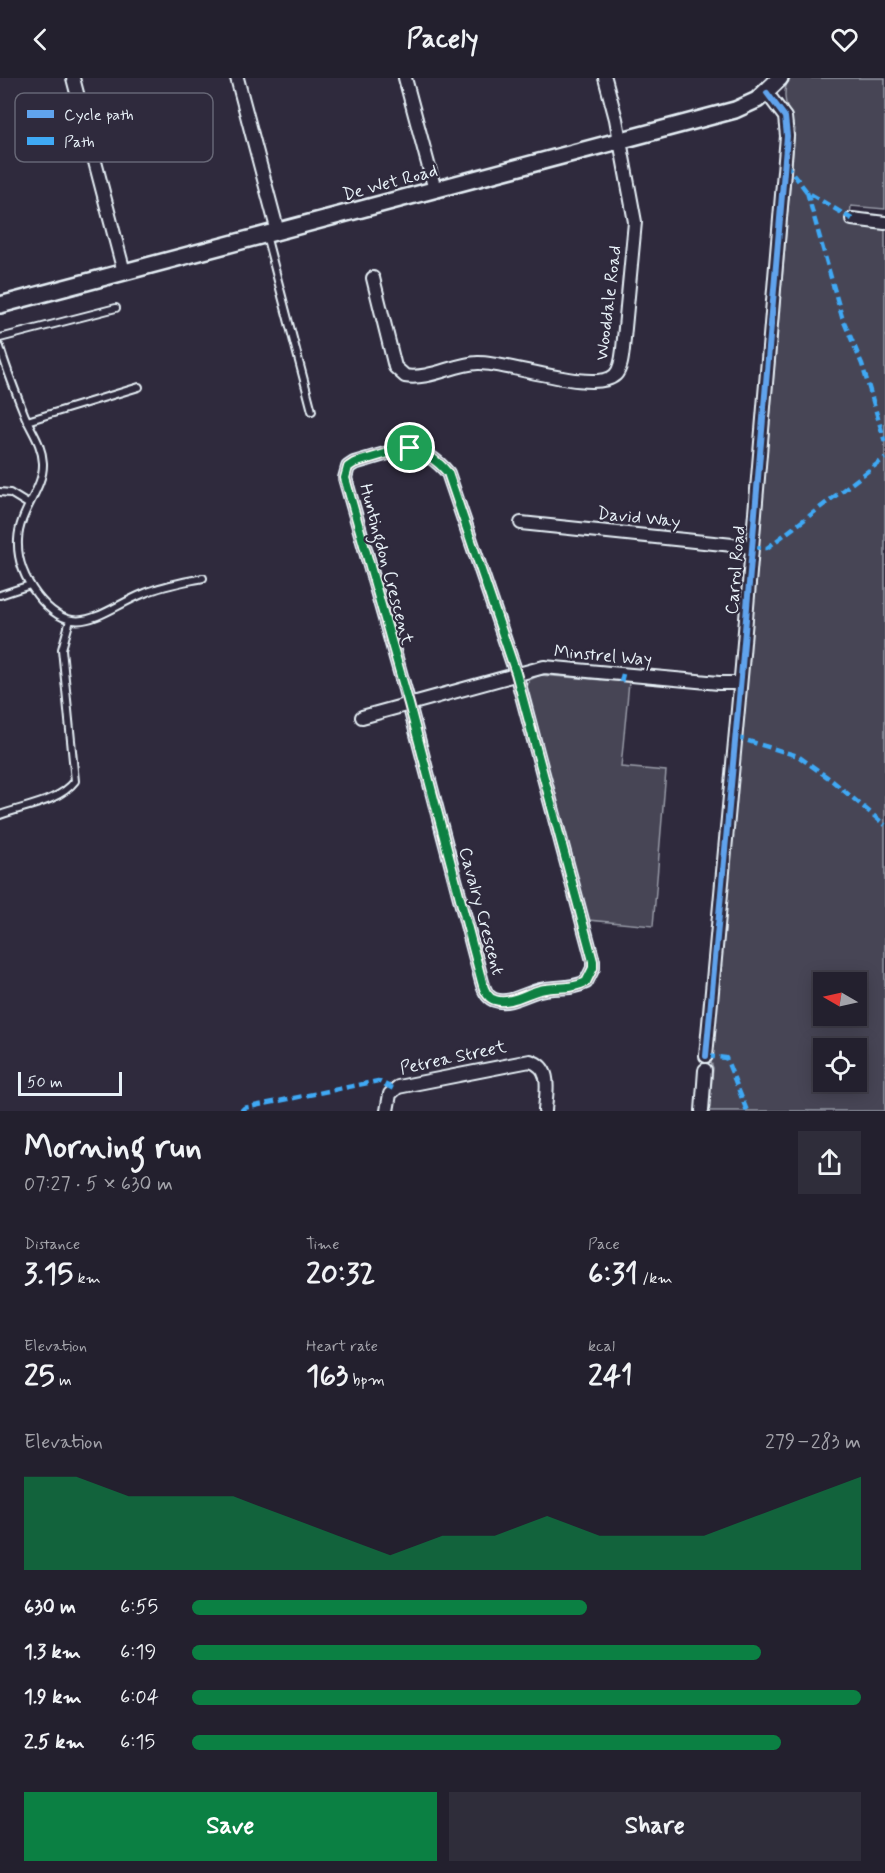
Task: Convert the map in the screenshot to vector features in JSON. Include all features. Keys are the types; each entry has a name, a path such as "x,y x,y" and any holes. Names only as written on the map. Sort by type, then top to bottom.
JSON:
{"street":[{"path":"73,78 77,93"},
{"path":"237,78 272,233"},
{"path":"405,78 435,190"},
{"path":"605,78 621,141"},
{"name":"De Wet Road","path":"0,305 735,110 767,93 780,78"},
{"name":"Carrol Road","path":"706,1056 787,136 785,117 767,93"},
{"name":"Wooddale Road","path":"373,278 392,356 398,371 405,376 414,377 476,363 493,364 590,382 610,379 616,374 622,357 635,233 621,141"},
{"path":"95,162 124,272"},
{"path":"852,219 885,223"},
{"name":"Huntingdon Crescent","path":"409,704 345,478 348,467 354,463 397,450 416,449 440,464 448,473 516,673"},
{"name":"David Way","path":"521,523 752,547"},
{"name":"Minstrel Way","path":"362,717 544,667 740,683"},
{"name":"Cavalry Crescent","path":"409,704 486,993 497,1001 506,1001 541,990 571,988 586,982 593,968 593,961 516,673"},
{"name":"Petrea Street","path":"387,1111 390,1094 398,1087 522,1061 530,1061 542,1067 546,1075 544,1111"},
{"path":"702,1111 705,1070"}],"lane":[{"path":"272,233 312,411"},
{"path":"0,338 116,308"},
{"path":"0,347 12,385 27,421 39,441 43,463 41,477 20,523 17,552 30,585 41,599 56,614 70,620 92,618 156,589 203,578"},
{"path":"27,421 139,387"},
{"path":"0,492 10,492 28,504"},
{"path":"0,595 30,585"},
{"path":"0,814 50,798 63,792 75,780 63,649 70,620"}],"shaded area":[{"path":"789,78 885,78 885,209 851,206 849,225 885,228 885,1111 709,1111 713,1068 710,1059 740,715 745,705 795,129 786,104 785,91"},
{"path":"540,675 629,682 621,767 666,771 653,926 588,920 526,691 529,680"}],"marked path":[{"path":"785,163 807,192 852,219"},
{"path":"807,192 842,317 862,364 885,442"},
{"path":"752,547 767,548 885,458"},
{"path":"621,682 623,674"},
{"path":"735,737 798,756 830,779 885,825"},
{"path":"706,1056 726,1058 747,1111"},
{"path":"241,1111 244,1108 378,1081 394,1089"}],"cycle path":[{"path":"706,1056 787,136 785,117 767,93"},
{"path":"405,448 417,450 429,456 448,473 516,673 593,961 593,968 586,982 580,984 540,990 506,1001 492,999 484,988 409,704 345,478 348,467 354,463 405,448"}],"route":[{"path":"410,448 416,449 440,464 448,473 506,639 593,961 590,976 579,986 550,988 506,1001 497,1001 486,993 482,982 409,704 345,478 348,467 354,463 410,448"}]}
